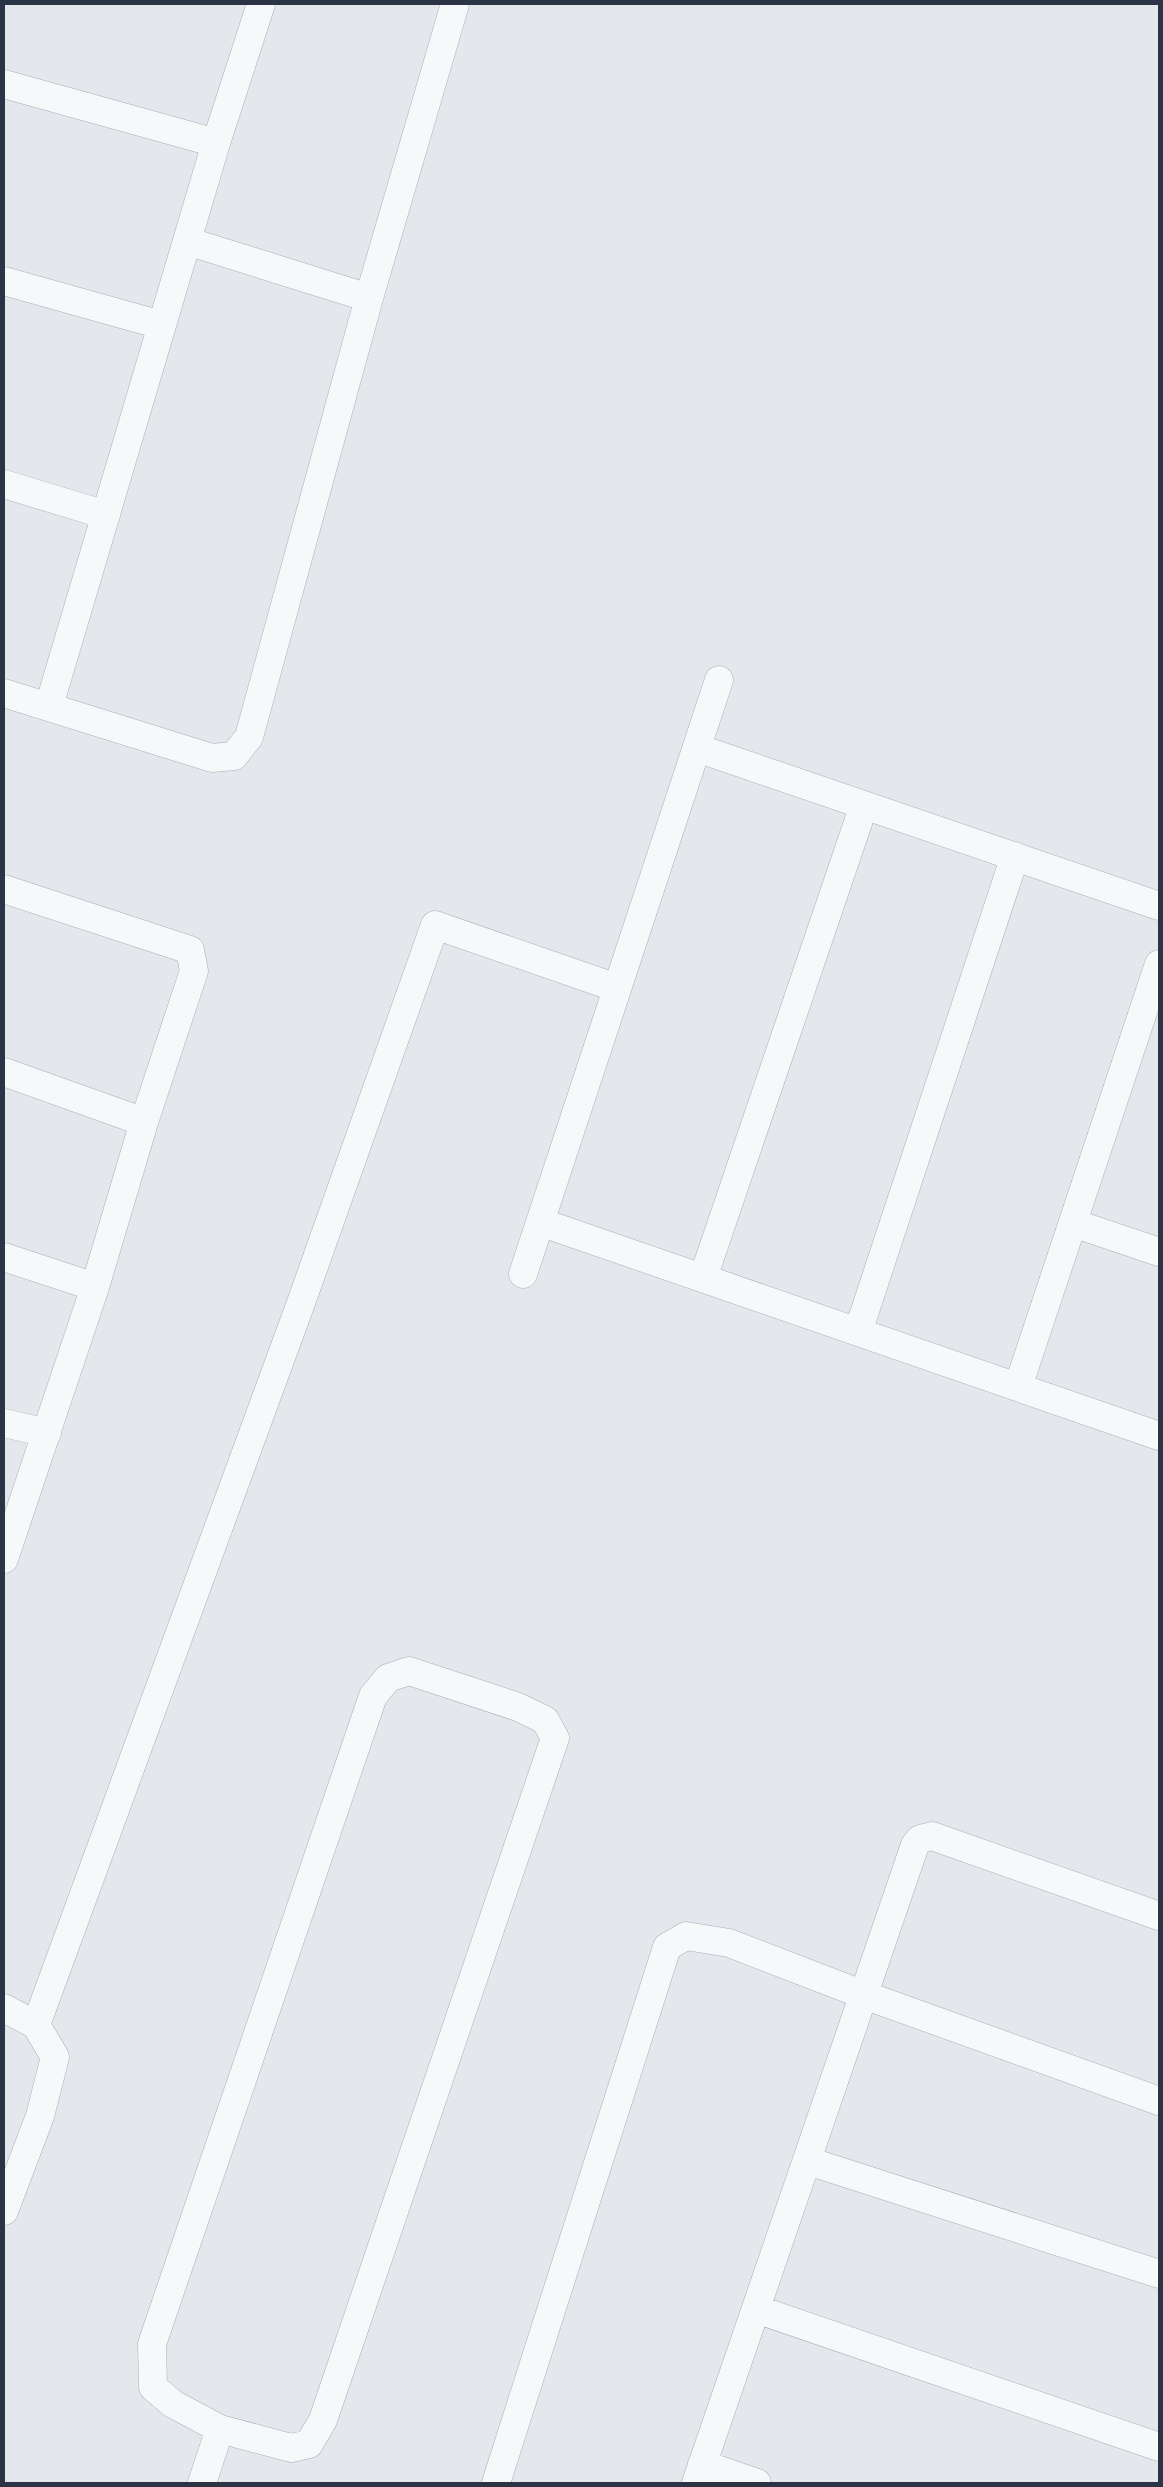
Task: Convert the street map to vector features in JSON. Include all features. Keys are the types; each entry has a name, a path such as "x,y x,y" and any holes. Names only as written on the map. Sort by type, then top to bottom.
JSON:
{"street":[{"path":"49,706 161,325 216,143 261,4"},
{"path":"4,693 212,758 234,756 249,737 369,298 455,4"},
{"path":"4,84 216,143"},
{"path":"187,241 369,298"},
{"path":"4,282 161,325"},
{"path":"4,484 106,515"},
{"path":"523,1274 719,680"},
{"path":"697,748 1159,906"},
{"path":"703,1278 864,805"},
{"path":"858,1332 1015,856"},
{"path":"4,889 190,950 194,971 144,1122 95,1287 48,1433 4,1559"},
{"path":"36,2025 302,1300 435,926 617,988"},
{"path":"1018,1387 1159,964"},
{"path":"4,1072 144,1122"},
{"path":"540,1222 1159,1436"},
{"path":"1073,1223 1159,1252"},
{"path":"4,1256 95,1287"},
{"path":"4,1422 48,1433"},
{"path":"409,1671 518,1706 544,1720 556,1738 323,2420 309,2444 291,2448 220,2429 173,2404 153,2387 152,2344 374,1696 388,1678 409,1671"},
{"path":"757,2483 699,2474 915,1845 925,1837 932,1836 1159,1916"},
{"path":"496,2483 667,1947 686,1936 729,1943 1159,2101"},
{"path":"4,2008 36,2025 55,2057 40,2116 4,2211"},
{"path":"808,2161 1159,2274"},
{"path":"756,2309 1159,2447"},
{"path":"202,2483 220,2429"}]}
